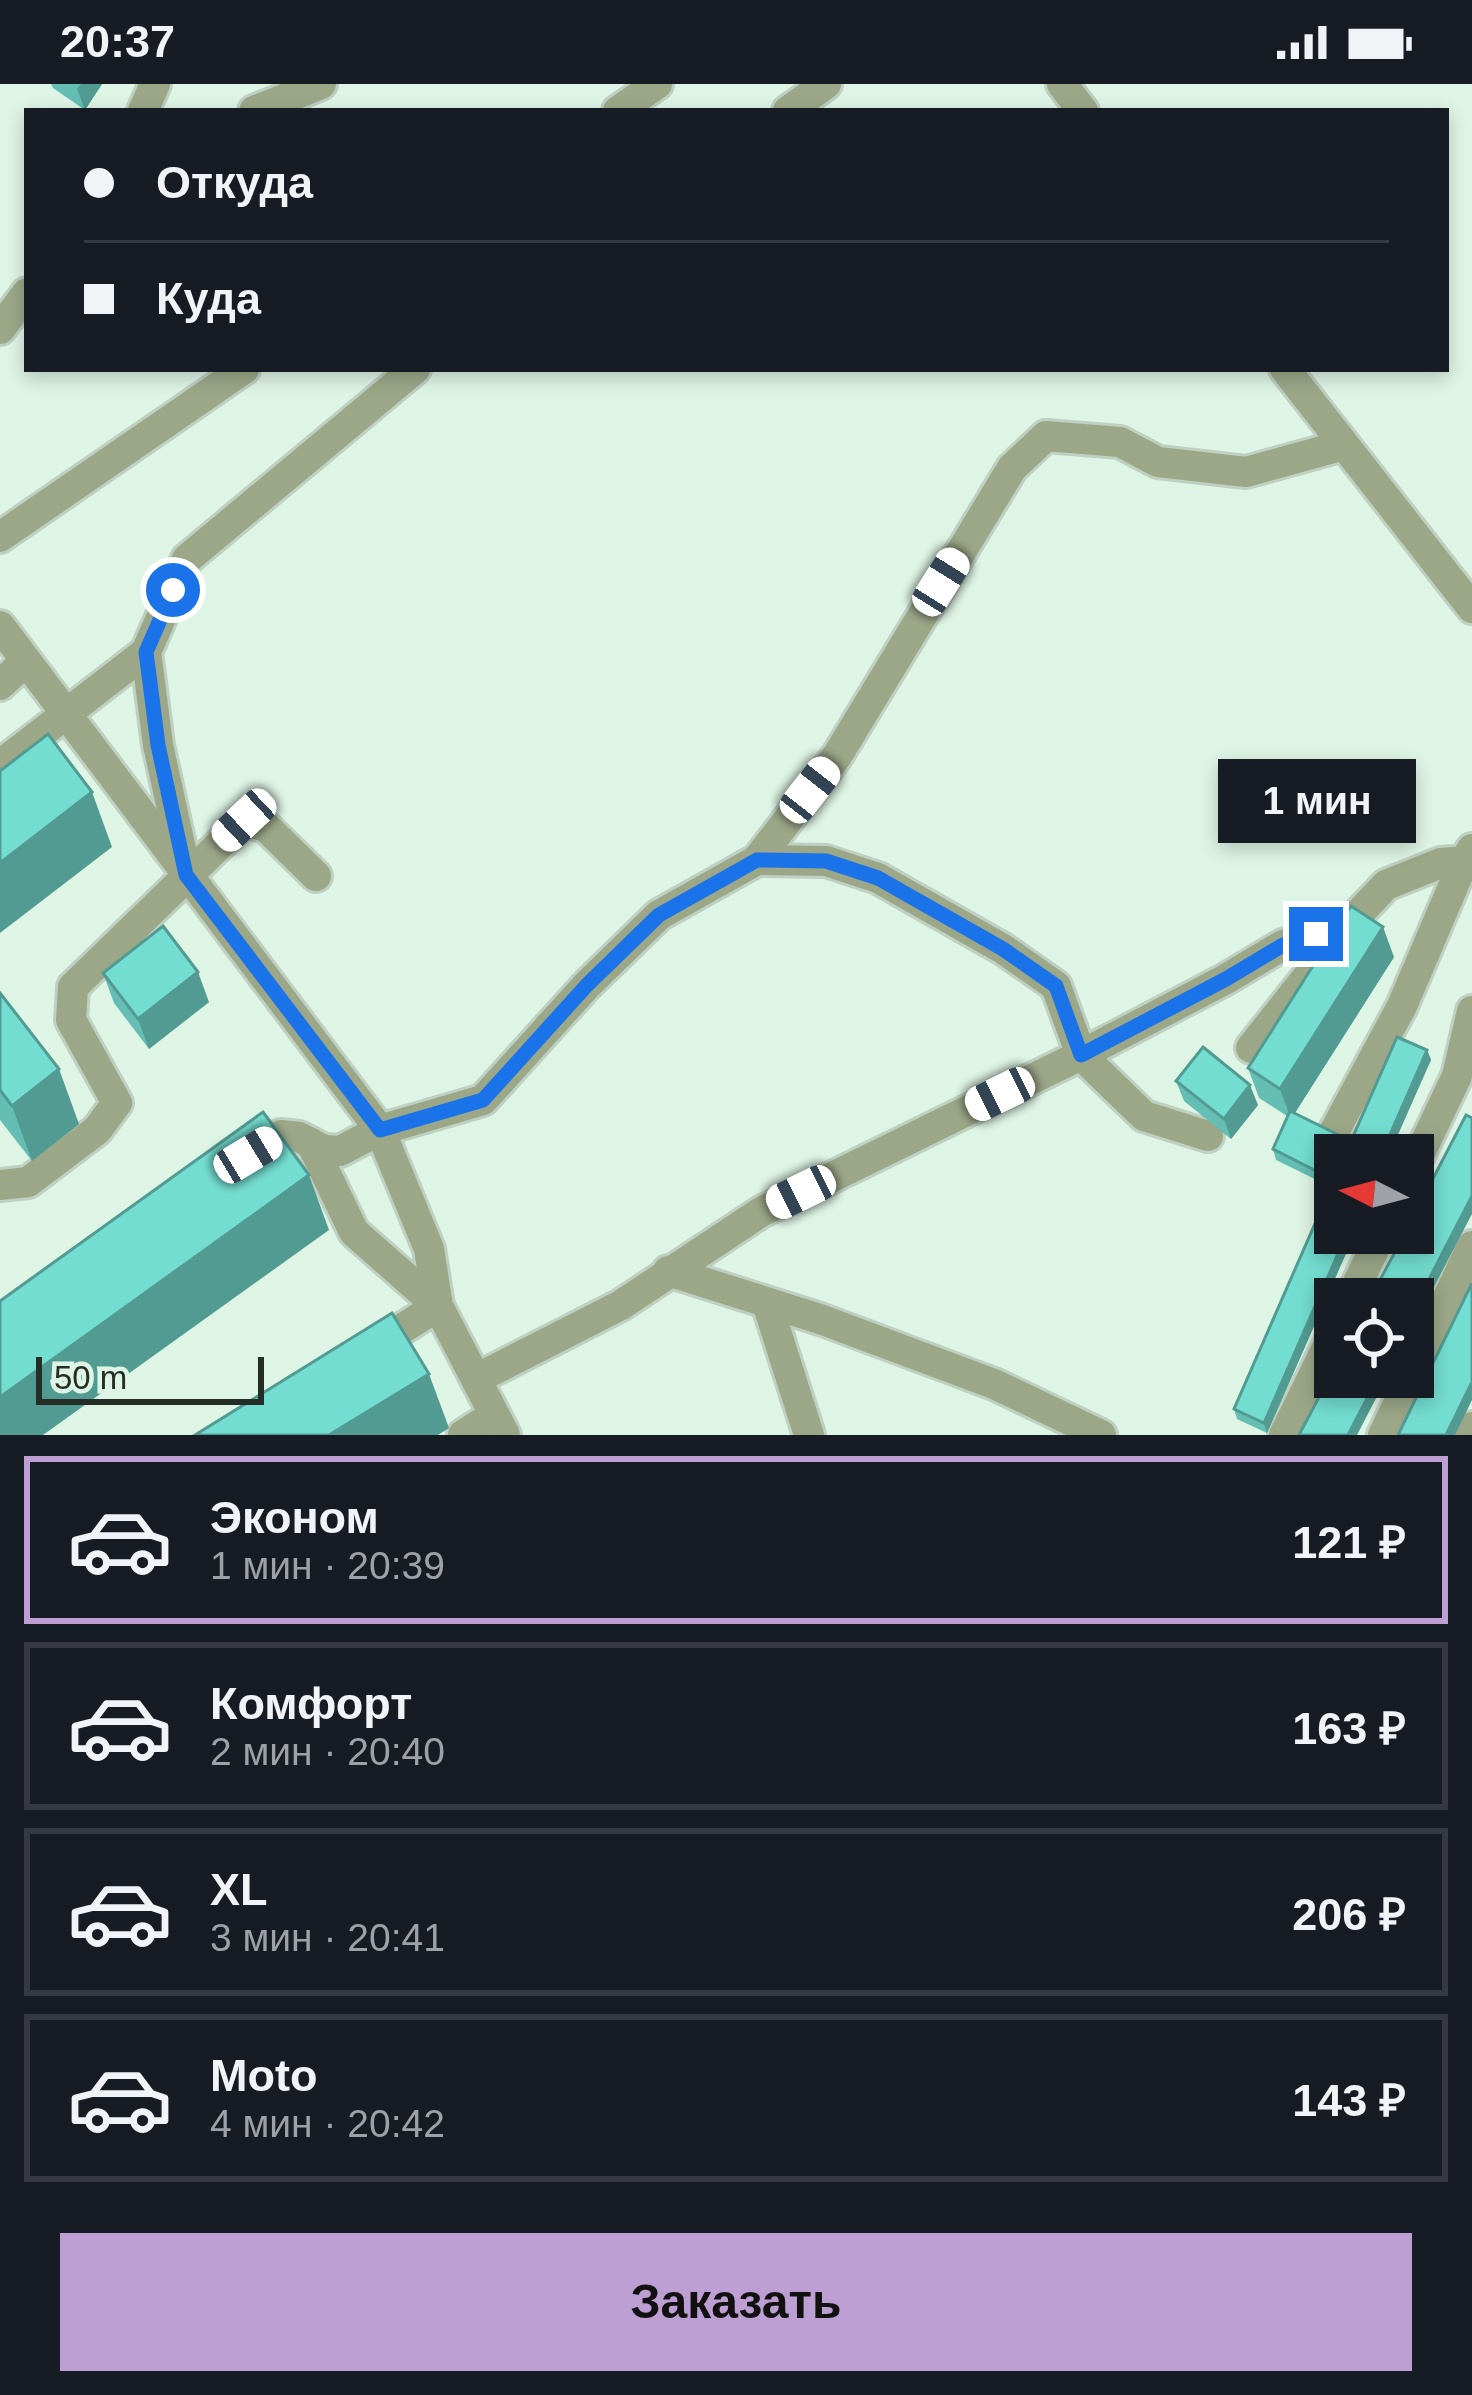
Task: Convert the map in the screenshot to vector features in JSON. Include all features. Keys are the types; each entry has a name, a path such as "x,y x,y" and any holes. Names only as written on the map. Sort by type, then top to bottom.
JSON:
{"street":[{"path":"261,108 321,84"},
{"path":"622,108 657,84"},
{"path":"792,108 826,84"},
{"path":"1062,84 1081,108"},
{"path":"0,329 24,297"},
{"path":"0,538 240,372"},
{"path":"0,765 146,652 187,560 411,372"},
{"path":"1287,372 1472,608"},
{"path":"229,1169 281,1135 340,1151 380,1130 483,1100 587,985 659,915 757,860 837,756 1012,468 1046,436 1120,442 1157,462 1246,472 1344,445"},
{"path":"0,626 380,1130 429,1249 438,1306 500,1425 463,1435"},
{"path":"146,652 158,745 186,875"},
{"path":"0,685 26,661"},
{"path":"0,1185 28,1182 97,1130 117,1103 71,1020 73,988 186,875 244,820 266,827 316,876"},
{"path":"757,860 826,861 878,878 1003,949 1056,986 1081,1055 1144,1116 1208,1136"},
{"path":"1251,1048 1386,884 1442,863 1469,866 1402,1006 1334,1132"},
{"path":"476,1379 621,1305 761,1212 1081,1055 1283,945 1349,924"},
{"path":"1429,1134 1457,1076 1472,1011"},
{"path":"311,1143 354,1232 438,1306"},
{"path":"1434,1327 1472,1246"},
{"path":"668,1271 994,1384 1101,1435"},
{"path":"767,1303 809,1435"},
{"path":"344,1365 438,1306"},
{"path":"1284,1435 1314,1374"},
{"path":"1383,1435 1401,1398"}],"building":[{"path":"48,734 92,792 0,863 0,771"},
{"path":"1351,906 1383,927 1280,1089 1248,1068"},
{"path":"163,926 198,972 138,1019 103,973"},
{"path":"0,993 59,1069 12,1106 0,1090"},
{"path":"1397,1037 1427,1050 1390,1134 1354,1134"},
{"path":"1203,1047 1250,1085 1224,1119 1176,1081"},
{"path":"1290,1111 1337,1134 1314,1134 1314,1170 1273,1149"},
{"path":"263,1112 309,1175 0,1397 0,1301"},
{"path":"1466,1115 1472,1118 1472,1196 1430,1278 1381,1278 1394,1254 1434,1254 1434,1177"},
{"path":"1314,1226 1314,1254 1338,1254 1327,1278 1314,1278 1314,1309 1264,1423 1234,1409"},
{"path":"1472,1283 1472,1382 1446,1435 1398,1435 1416,1398 1434,1398 1434,1361"},
{"path":"392,1313 429,1374 329,1435 195,1435"},
{"path":"1319,1398 1367,1398 1348,1435 1299,1435"}],"route":[{"path":"173,590 146,652 158,745 186,875 380,1130 483,1100 587,985 659,915 757,860 826,861 878,878 1003,949 1056,986 1081,1055 1283,945 1316,934"}]}
